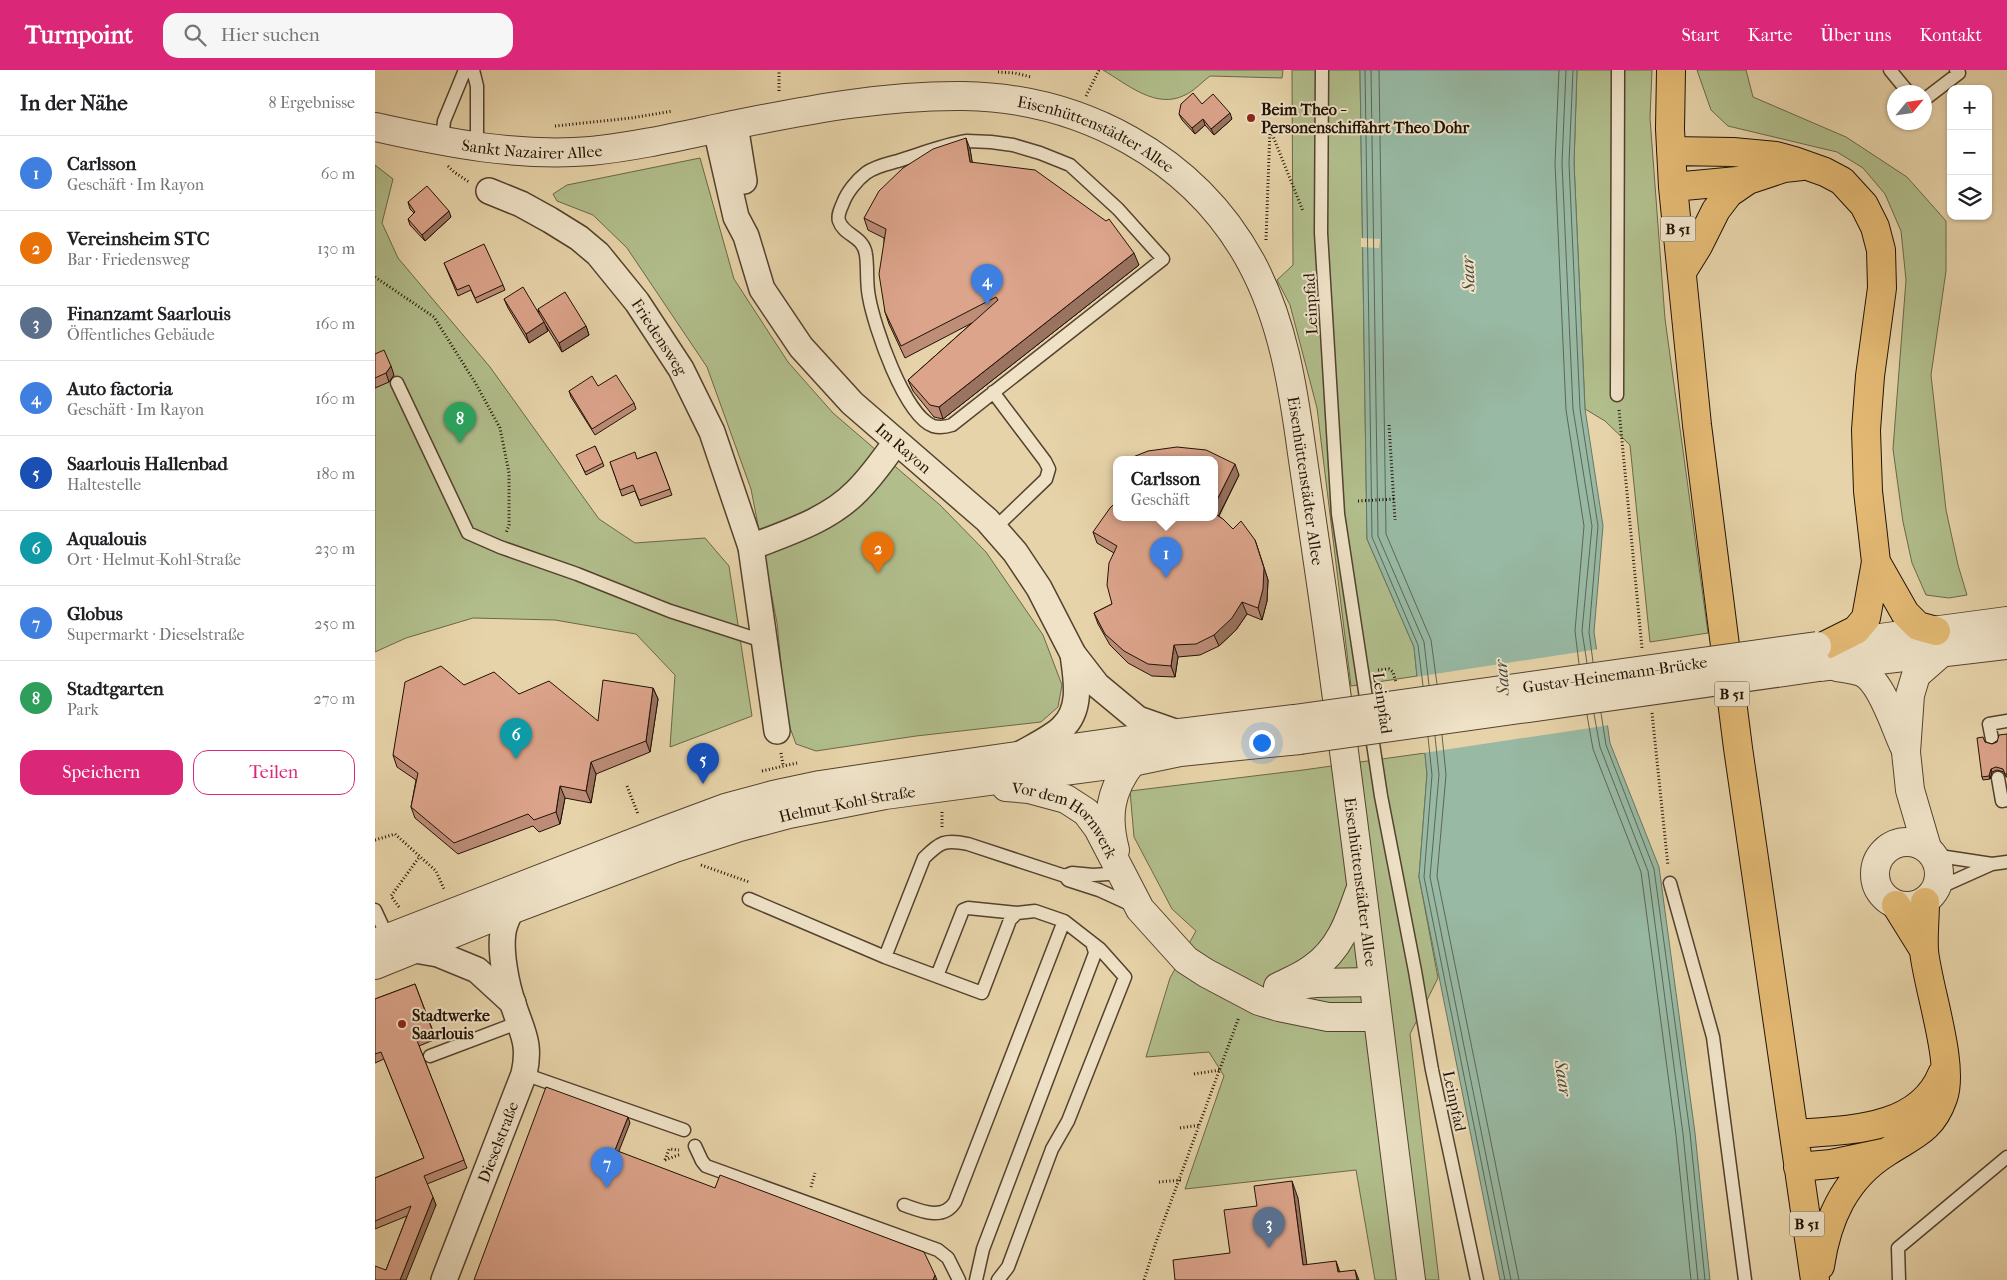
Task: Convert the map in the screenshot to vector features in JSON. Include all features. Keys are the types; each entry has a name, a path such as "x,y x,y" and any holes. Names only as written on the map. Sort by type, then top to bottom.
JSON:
{"main road":[{"name":"B 51","path":"1671,70 1673,187 1697,425 1738,748 1798,1167 1817,1280"},
{"path":"1671,151 1733,152 1776,156 1807,166 1842,181 1865,205 1875,227 1881,250 1881,288 1866,430 1869,491 1876,562 1866,618 1856,630 1823,656"},
{"path":"1673,187 1748,180 1784,168 1807,166"},
{"path":"1682,272 1698,246 1716,210 1729,193 1748,180"},
{"path":"1876,562 1905,613 1939,642"},
{"path":"1817,1280 1823,1243 1832,1215 1847,1190 1867,1168 1887,1152 1907,1142 1925,1128 1937,1114 1944,1096 1945,1061 1924,950 1931,895"},
{"path":"1897,905 1924,950"},
{"path":"1794,1134 1850,1130 1897,1118 1914,1110 1930,1095 1937,1084 1945,1061"},
{"path":"1798,1167 1831,1164 1887,1152"}],"street":[{"name":"Eisenhüttenstädter Allee","path":"690,135 799,112 888,99 965,96 1021,101 1062,110 1113,130 1156,155 1197,189 1225,224 1250,261 1269,302 1285,348 1291,377 1334,676 1411,1280"},
{"name":"Sankt Nazairer Allee","path":"375,127 442,142 526,152 587,151 643,145 690,135"},
{"name":"Im Rayon","path":"725,127 729,184 736,217 746,236 762,289 801,347 852,403 987,520 1015,552 1039,588 1073,654 1097,686 1138,719 1178,733"},
{"name":"Im Rayon","path":"725,127 749,214 746,236"},
{"name":"Im Rayon","path":"690,135 717,158 729,184"},
{"name":"Friedensweg","path":"489,191 521,204 579,238 598,254 637,302 681,369 712,432 751,547 766,642 777,731"},
{"path":"751,547 789,533 837,507 856,492 896,442"},
{"path":"1930,852 1918,844 1907,842 1897,843 1888,848 1881,855 1875,874 1876,884 1881,893 1897,905 1916,906 1931,895 1939,872 1938,863 1930,852 1910,790 1906,752 1910,695 1915,675 1939,642 2007,621"},
{"path":"1939,642 2007,645"},
{"name":"Gustav-Heinemann-Brücke","path":"1297,729 1823,656 1939,642"},
{"name":"Im Rayon","path":"1018,756 1062,729 1072,715 1077,687 1073,654"},
{"path":"1823,656 1862,672 1871,680 1880,691 1906,752"},
{"name":"Helmut-Kohl-Straße","path":"382,941 446,902 666,830 725,808 763,798 821,785 1178,733 1297,729"},
{"name":"Helmut-Kohl-Straße","path":"375,965 511,910 675,848 740,827 822,807 885,795 1132,762 1297,729"},
{"name":"Vor dem Hornwerk","path":"1122,873 1111,834 1111,804 1120,777 1132,762"},
{"name":"Vor dem Hornwerk","path":"965,783 1029,789 1066,799 1086,812 1098,828 1140,909 1186,960 1206,974 1245,992 1259,1001 1272,1005 1328,1017 1377,1017"},
{"path":"1897,843 1910,790"},
{"path":"1278,987 1313,968 1333,950 1347,926 1361,889"},
{"name":"Dieselstraße","path":"444,1280 523,1074 527,1057 525,1039 516,1013 503,956 503,930 511,910"},
{"path":"415,950 438,954 477,970 516,1013"},
{"path":"1245,992 1315,983 1372,982"}],"lane":[{"path":"442,142 444,121 465,70"},
{"path":"473,70 477,86 477,146"},
{"name":"Leinpfad","path":"1322,70 1321,233 1338,514 1381,796 1415,971 1431,1070 1477,1280"},
{"path":"1617,395 1619,70"},
{"path":"1890,70 1902,85"},
{"path":"1932,94 1959,73 1956,70"},
{"path":"967,142 991,142 1040,153 1070,165 1081,174 1118,209 1163,258 993,392 952,425 945,427 933,426 927,423 907,399 879,337 869,297 864,246 859,239 842,227 839,219 839,212 845,198 867,172 879,166 949,144 967,142"},
{"path":"397,383 468,533 500,547 577,574 670,611 766,642"},
{"path":"993,392 1049,469 1046,479 994,529"},
{"path":"1992,739 1989,724 2007,721"},
{"path":"1998,778 2002,801 2007,800"},
{"path":"885,957 923,858 934,847 942,843 953,841 968,844 1065,876 1068,880 1099,890 1140,909"},
{"path":"1930,852 1992,864 2007,862"},
{"path":"1931,895 1992,864"},
{"path":"1065,876 1072,873 1093,875 1122,873"},
{"path":"1670,883 1713,1037 1745,1280"},
{"path":"749,899 885,957 982,993 1010,920 1017,913"},
{"path":"937,976 963,910 968,908 1017,913 1035,912 1065,921 1093,943 1125,978 1068,1121 1052,1149 1008,1267 998,1280"},
{"path":"375,910 382,941"},
{"path":"904,1205 936,1214 948,1209 955,1202 1065,921"},
{"path":"976,1280 987,1239 1095,952 1093,943"},
{"path":"430,1056 516,1013"},
{"path":"523,1074 684,1130"},
{"path":"695,1147 706,1166 938,1250 948,1258 959,1280"},
{"path":"1899,1280 1898,1248 2007,1157"}],"path":[{"path":"779,70 779,91"},
{"path":"1086,96 1099,70"},
{"path":"770,93 787,90"},
{"path":"554,126 631,118 677,110"},
{"path":"1270,128 1322,124"},
{"path":"1270,128 1306,218"},
{"path":"1265,247 1270,128"},
{"path":"442,142 443,155 447,165 454,172 489,191"},
{"path":"375,277 434,317 476,384 500,428 509,473 509,525 500,547"},
{"path":"1617,395 1643,650"},
{"path":"1389,425 1395,520"},
{"path":"1358,501 1394,499"},
{"path":"1363,672 1389,669 1393,672 1398,687"},
{"path":"1651,709 1670,883"},
{"path":"627,786 638,814"},
{"path":"942,809 942,843"},
{"path":"375,840 395,834 436,871 446,902"},
{"path":"399,907 391,896 420,856"},
{"path":"705,861 697,864 755,884"},
{"path":"1144,1280 1156,1242 1181,1180 1239,1019 1245,992"},
{"path":"1195,1074 1220,1070"},
{"path":"1181,1128 1200,1125"},
{"path":"810,1188 815,1173"},
{"path":"1159,1182 1181,1180"}],"shaded area":[{"path":"1103,70 1283,70 1282,78 1210,76 1185,95 1174,99 1163,99 1142,93"},
{"path":"1292,70 1360,70 1367,539 1414,647 1417,676 1351,686 1317,408 1290,305 1277,280 1293,265"},
{"path":"1577,70 1652,70 1650,118 1665,319 1708,633 1650,642 1630,445 1605,421 1585,409 1574,163"},
{"path":"1697,70 1746,70 1753,97 1846,137 1907,177 1946,221 1946,271 1931,375 1946,510 1958,565 1967,595 1949,598 1926,595 1912,563 1903,522 1893,449 1906,280 1901,231 1885,194 1863,168 1837,152 1728,126 1711,110"},
{"path":"700,158 734,279 788,362 833,413 940,505 986,552 1043,635 1062,685 1058,707 1041,722 916,736 816,751 796,744 789,725 785,705 777,623 751,489 707,367 627,248 593,215 557,201 553,194 567,185"},
{"path":"375,165 393,179 382,223 398,258 490,367 599,519 635,543 705,538 729,566 752,716 670,747 675,675 636,634 555,620 473,618 406,638 375,652"},
{"path":"1425,753 1427,774 1419,877 1438,978 1410,1034 1439,1280 1375,1280 1356,1170 1185,1189 1224,1076 1209,1052 1146,1057 1170,978 1196,931 1172,909 1134,837 1130,791"}],"water":[{"name":"Saar","path":"1360,70 1577,70 1574,163 1585,409 1603,526 1594,632 1610,743 1659,867 1695,1133 1710,1280 1500,1280 1419,877 1427,774 1414,647 1367,539"}],"pier":[{"path":"1361,238 1380,239 1379,248 1361,247"},
{"path":"1599,649 1610,725 1423,753 1415,677"}],"building":[{"path":"1193,93 1202,104 1213,94 1230,113 1211,129 1203,119 1192,128 1179,114 1181,104"},
{"path":"966,138 970,162 1035,170 1106,221 1109,219 1134,253 939,407 930,405 908,380 998,300 996,297 901,346 885,312 879,274 886,229 864,218 879,191 903,168 933,149"},
{"path":"427,186 449,211 422,235 408,219 415,212 408,202"},
{"path":"484,244 503,285 475,298 469,285 457,290 444,263"},
{"path":"523,287 544,322 526,334 504,299"},
{"path":"565,292 586,326 559,343 538,309"},
{"path":"384,350 391,366 386,373 375,378 375,354"},
{"path":"616,375 634,403 592,429 569,391 592,376 598,386"},
{"path":"595,446 603,463 585,472 576,455"},
{"path":"1177,447 1206,450 1235,464 1218,498 1218,456 1136,456 1148,451"},
{"path":"635,452 637,459 656,452 670,489 639,500 633,485 620,490 610,462"},
{"path":"1113,505 1113,521 1218,521 1218,516 1233,529 1241,521 1255,540 1264,568 1263,589 1258,608 1242,602 1232,618 1214,635 1196,644 1174,645 1171,666 1148,664 1124,651 1105,634 1094,613 1112,604 1107,585 1109,563 1117,546 1093,532"},
{"path":"441,666 464,685 494,672 519,694 549,681 598,721 603,680 653,688 646,741 591,762 586,791 560,786 556,812 534,820 528,814 454,843 411,807 418,773 393,755 405,682"},
{"path":"2007,734 2007,774 2005,774 2003,769 1996,767 1991,769 1989,776 1982,777 1977,738 1983,737 1985,742 1992,744 1997,742 1999,735"},
{"path":"415,984 433,1032 416,1038 464,1160 424,1176 433,1197 400,1280 375,1280 375,1266 386,1270 411,1206 375,1221 375,1178 424,1158 381,1052 375,1054 375,999"},
{"path":"546,1087 628,1117 615,1150 715,1188 720,1175 924,1252 935,1275 933,1280 474,1280"},
{"path":"1292,1181 1303,1265 1336,1261 1338,1272 1355,1270 1357,1280 1175,1280 1173,1260 1230,1253 1224,1210 1257,1206 1254,1186"}],"place":[{"name":"Beim Theo - Personenschiffahrt Theo Dohr","path":"1251,118"},
{"name":"Auto factoria","path":"987,305"},
{"name":"Stadtgarten","path":"460,443"},
{"name":"Vereinsheim STC","path":"878,573"},
{"name":"Carlsson","path":"1166,578"},
{"name":"Aqualouis","path":"516,759"},
{"name":"Saarlouis Hallenbad","path":"703,784"},
{"name":"Stadtwerke Saarlouis","path":"402,1024"},
{"name":"Globus","path":"607,1188"},
{"name":"Finanzamt Saarlouis","path":"1269,1248"}]}
